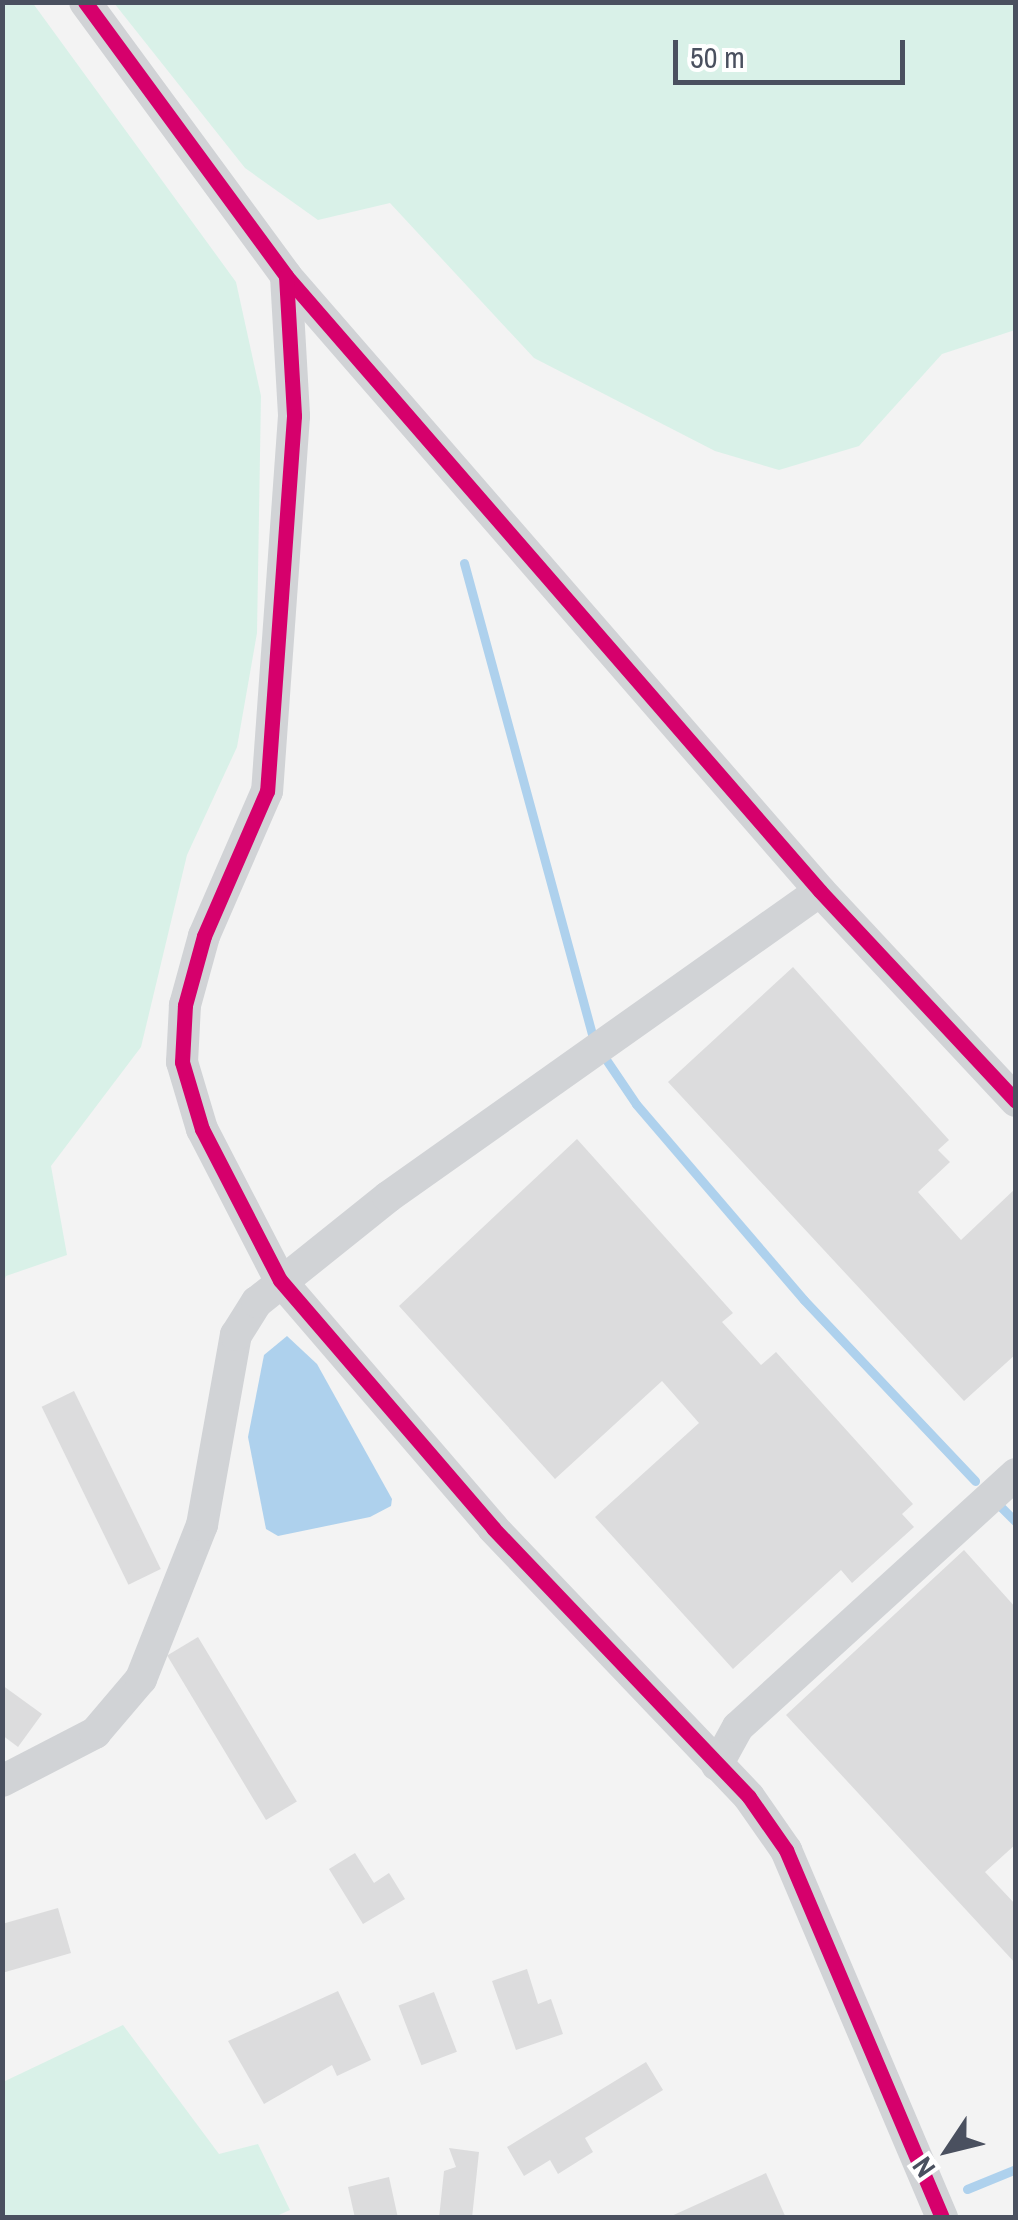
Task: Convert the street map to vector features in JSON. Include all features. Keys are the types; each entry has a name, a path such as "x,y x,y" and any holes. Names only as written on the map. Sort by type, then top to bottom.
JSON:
{"street":[{"path":"85,2 286,276 820,891 1016,1102"},
{"path":"286,276 294,416 267,791 204,936 185,1005 182,1062 202,1129 280,1280 492,1528 717,1764 786,1850 942,2218"},
{"path":"2,1780 95,1734 141,1679 202,1525 236,1335 280,1280 820,891"},
{"path":"717,1764 738,1727 1016,1474"}],"green space":[{"path":"32,2 236,282 261,396 257,633 237,747 187,855 141,1047 51,1166 67,1255 6,1276 3,1285 2,3"},
{"path":"114,3 1015,3 1015,330 942,354 859,446 779,470 715,451 534,358 390,203 318,220 245,168"},
{"path":"123,2025 219,2154 258,2144 290,2210 272,2218 3,2217 3,2082"}],"water":[{"path":"287,1336 317,1364 392,1499 391,1506 370,1517 278,1536 266,1529 248,1437 264,1355"}],"building":[{"path":"793,967 949,1140 938,1150 950,1162 918,1192 961,1240 1016,1188 1016,1354 964,1401 668,1082"},
{"path":"577,1139 733,1313 722,1322 761,1365 776,1352 913,1504 902,1514 914,1527 852,1583 841,1570 733,1669 595,1517 699,1423 662,1381 555,1479 399,1306"},
{"path":"74,1391 161,1569 128,1585 42,1407"},
{"path":"964,1550 1016,1608 1016,1844 985,1872 1016,1905 1016,1964 786,1715"},
{"path":"198,1637 297,1802 266,1820 167,1656"},
{"path":"2,1685 42,1714 18,1747 2,1735"},
{"path":"355,1853 374,1883 389,1873 405,1899 363,1924 329,1869"},
{"path":"58,1908 71,1953 2,1973 2,1924"},
{"path":"527,1969 538,2004 551,1999 563,2034 516,2050 492,1981"},
{"path":"338,1991 371,2060 337,2076 332,2065 264,2104 228,2041"},
{"path":"434,1992 457,2052 421,2065 399,2006"},
{"path":"646,2062 663,2090 585,2138 593,2152 558,2174 550,2160 524,2176 507,2147"},
{"path":"449,2148 479,2152 472,2218 439,2218 444,2171 456,2167"},
{"path":"766,2173 786,2218 667,2218"},
{"path":"389,2177 398,2218 355,2218 348,2187"}],"waterway":[{"path":"464,563 592,1035"},
{"path":"605,1058 636,1104 804,1300 975,1481"},
{"path":"997,1503 1016,1522"},
{"path":"967,2189 1016,2169"}],"cycle path":[{"path":"85,2 286,276 820,891 1016,1101"},
{"path":"286,276 294,416 267,791 204,936 185,1005 182,1062 202,1129 280,1280 493,1528 749,1797 786,1850 942,2218"}]}
